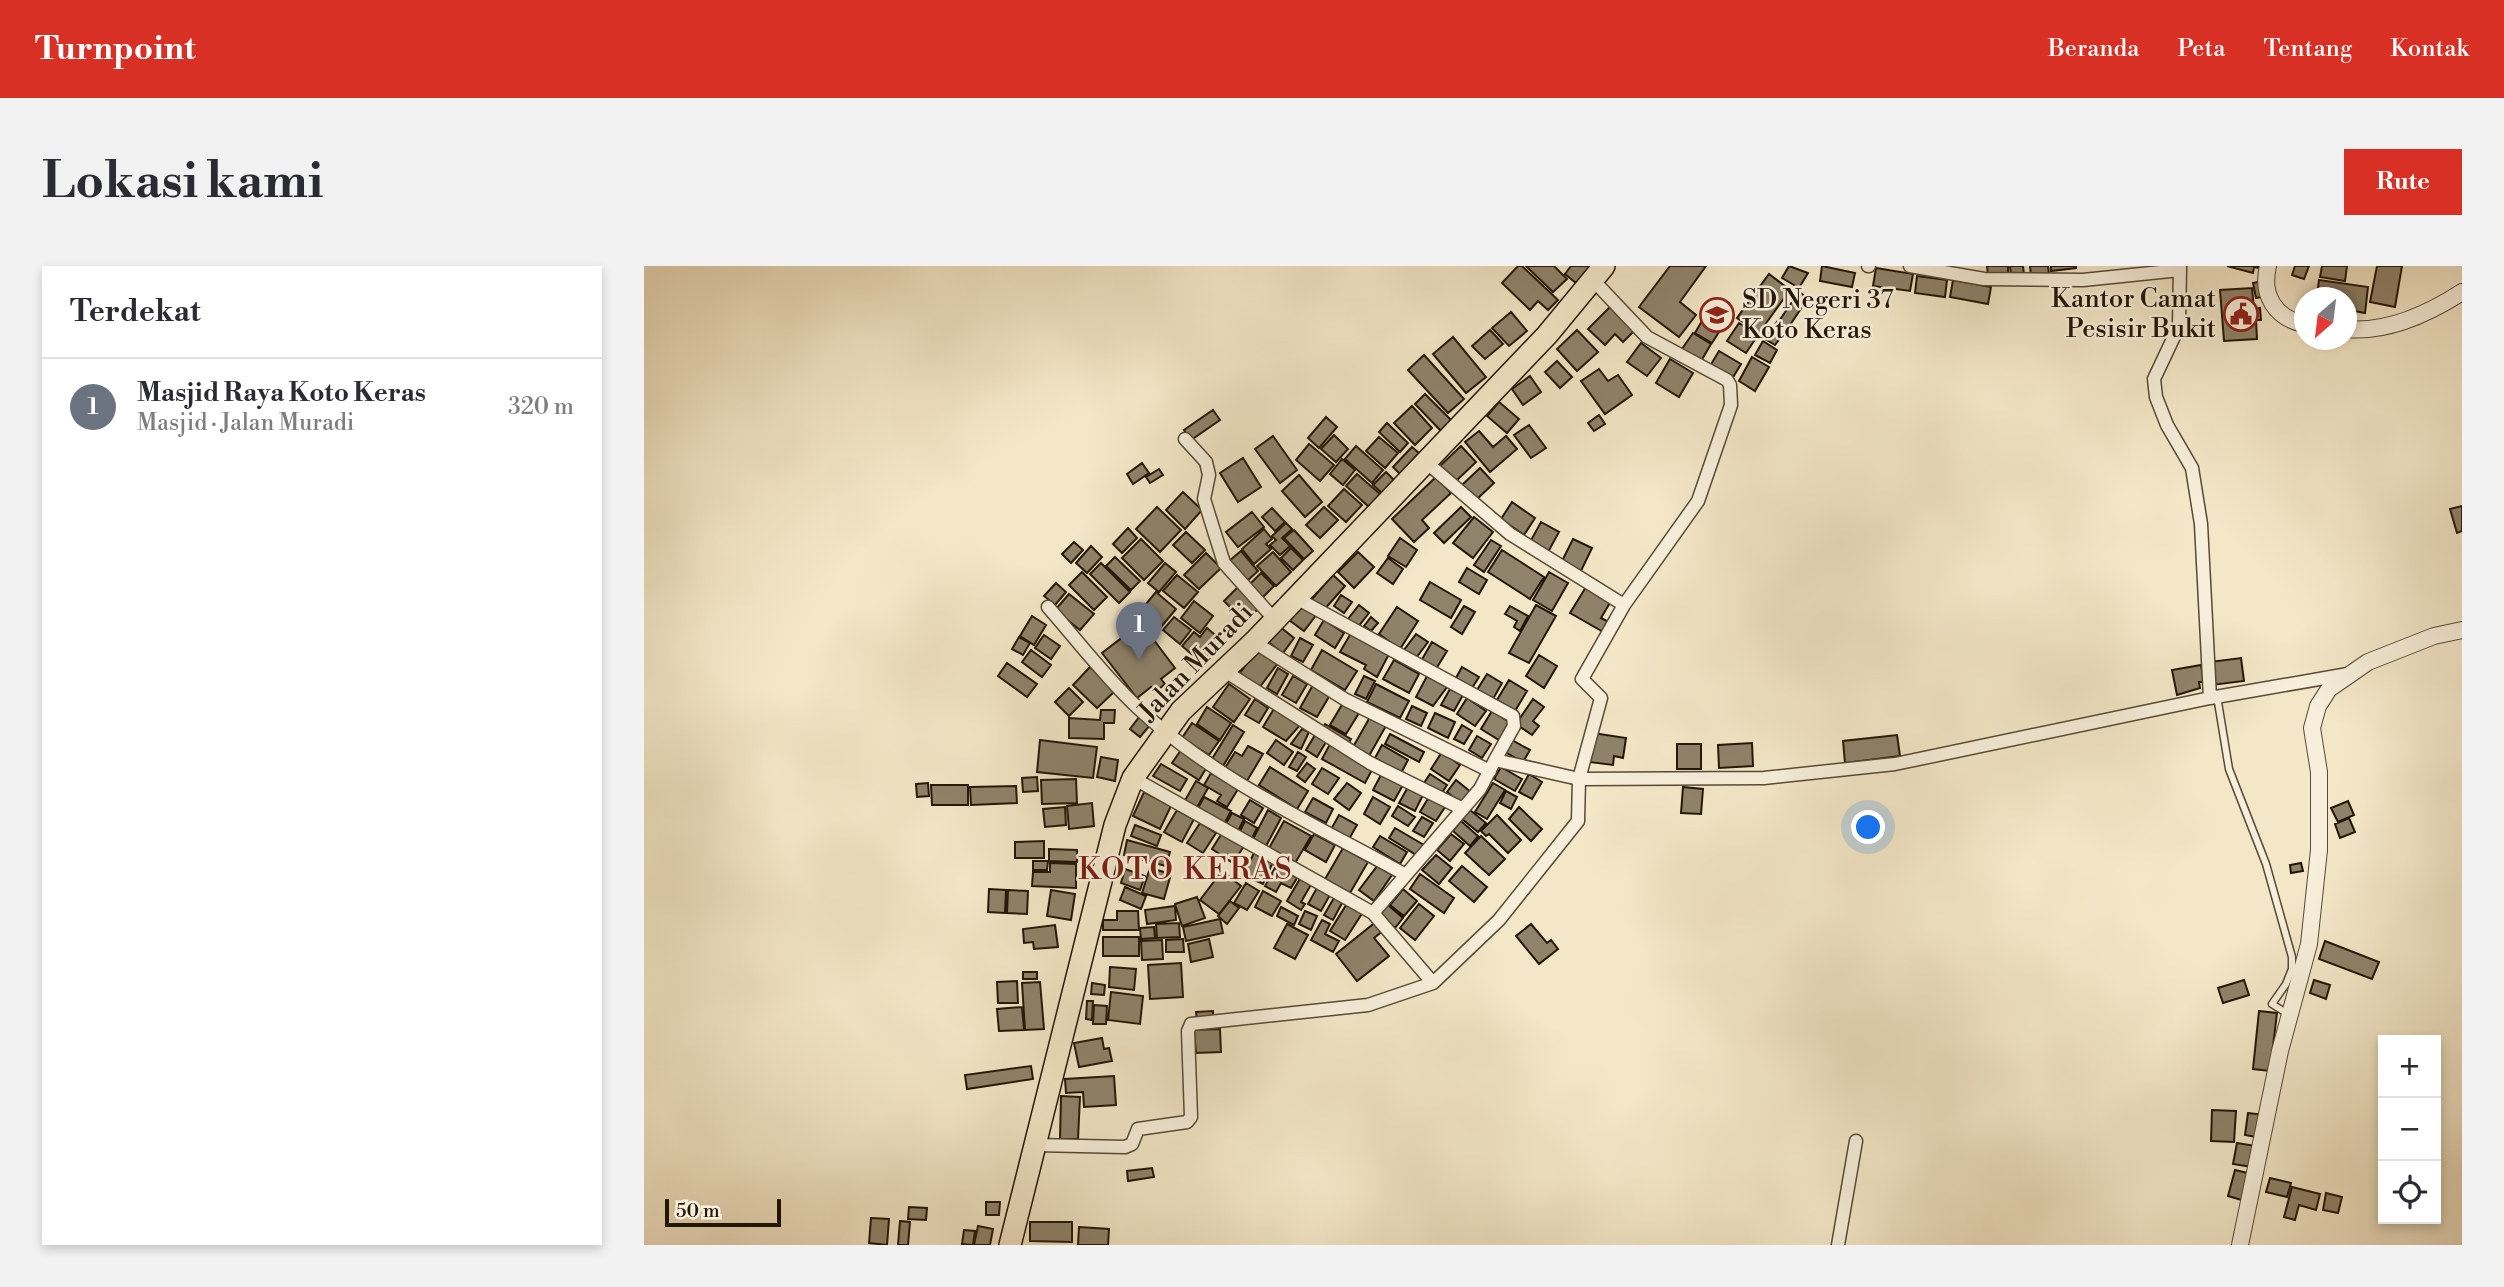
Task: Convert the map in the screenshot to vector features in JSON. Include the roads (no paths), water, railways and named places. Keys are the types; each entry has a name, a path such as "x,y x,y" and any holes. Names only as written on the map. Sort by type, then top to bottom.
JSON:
{"highway":[{"name":"Jalan Muradi","path":"1010,1245 1115,825 1133,778 1165,731 1223,670 1254,642 1547,335 1599,273"}],"street":[{"path":"1910,266 2083,280 2180,268 2179,326 2154,379 2156,397 2167,425 2192,468 2201,524 2214,697"},
{"path":"2268,266 2267,294 2273,305 2294,322"},
{"path":"1036,1145 1125,1147 1132,1144 1138,1129 1187,1122 1191,1117 1188,1031 1191,1024 1368,1005 1433,983 1499,920 1578,821 1578,779 1601,698 1582,679 1624,605 1698,501 1731,405 1730,385 1647,337 1599,273"},
{"path":"2357,328 2384,327 2414,318 2462,292"},
{"path":"1185,439 1206,463 1209,475 1204,499 1224,563 1275,620"},
{"path":"1426,462 1510,534 1624,605"},
{"path":"1296,598 1513,716 1514,726 1480,789 1373,913"},
{"path":"1048,607 1136,706 1165,731 1221,772 1404,874"},
{"path":"2240,1245 2289,1014 2309,944 2319,850 2319,772 2312,728 2318,706 2329,689 2368,662 2413,644 2462,630"},
{"path":"1254,642 1346,699 1492,765 1578,779 1764,778 1895,764 2214,697 2348,674"},
{"path":"1223,670 1370,763 1463,809"},
{"path":"1133,778 1373,913 1433,983"},
{"path":"1838,1245 1856,1141"}],"lane":[{"path":"2214,697 2229,769 2285,923 2292,970 2272,1004 2289,1014"}],"place":[{"name":"Kantor Camat Pesisir Bukit","path":"2241,314"},
{"name":"SD Negeri 37 Koto Keras","path":"1717,315"},
{"name":"Masjid Raya Koto Keras","path":"1139,660"}],"district":[{"name":"KOTO KERAS","path":"1186,870"}]}
